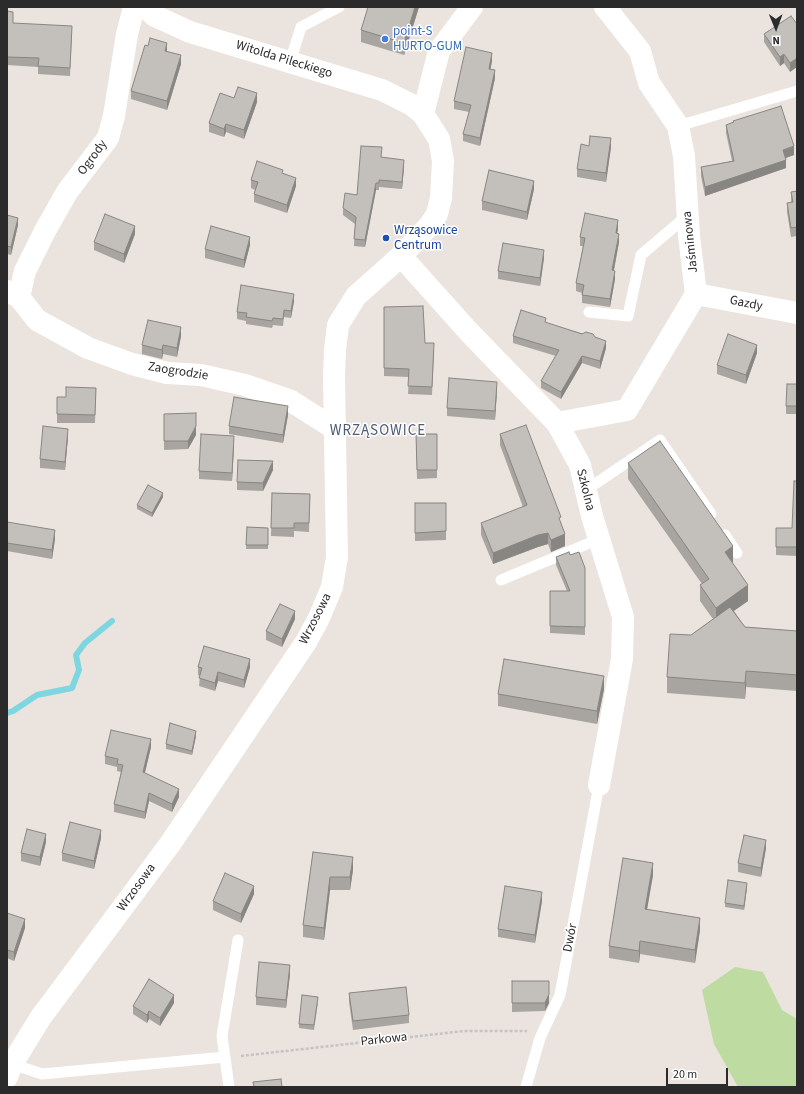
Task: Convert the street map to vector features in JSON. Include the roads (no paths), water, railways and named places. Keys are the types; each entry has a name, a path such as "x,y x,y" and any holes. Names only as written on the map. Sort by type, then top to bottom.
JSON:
{"street":[{"name":"Ogrody","path":"13,294 67,192 108,138 114,116 127,34 134,7"},
{"name":"Witolda Pileckiego","path":"145,7 155,16 190,32 382,90 399,97 423,114"},
{"path":"423,114 439,51 472,7"},
{"name":"Jaśminowa","path":"604,7 640,51 649,83 678,126 684,156 696,294"},
{"name":"Wrzosowa","path":"10,1071 41,1017 170,844 316,624 332,587 337,556 335,350 338,325 356,296 401,256 429,226 437,214 441,198 443,166 440,146 434,130 423,114"},
{"name":"Szkolna","path":"401,256 470,332 557,423 580,465 599,539 623,617 622,659 599,785"},
{"name":"Zaogrodzie","path":"13,294 37,320 88,348 132,364 167,372 201,375 245,385 291,401 335,429"},
{"path":"557,423 627,410 696,294"},
{"name":"Gazdy","path":"696,294 797,313"}],"lane":[{"path":"290,62 300,27 339,7"},
{"path":"678,126 797,91"},
{"path":"589,312 628,316 641,255 688,215"},
{"path":"586,490 660,440 737,553"},
{"path":"501,580 599,539"},
{"name":"Dwór","path":"526,1087 543,1031 560,995 599,785"},
{"path":"229,1087 222,1036 238,940"},
{"path":"10,1071 42,1074 225,1058"}],"waterway":[{"path":"7,713 13,711 37,695 72,688 79,670 76,655 85,643 112,621"}],"place":[{"name":"point-S HURTO-GUM","path":"385,39"},
{"name":"Wrząsowice Centrum","path":"386,238"}],"district":[{"name":"WRZĄSOWICE","path":"378,432"}]}
